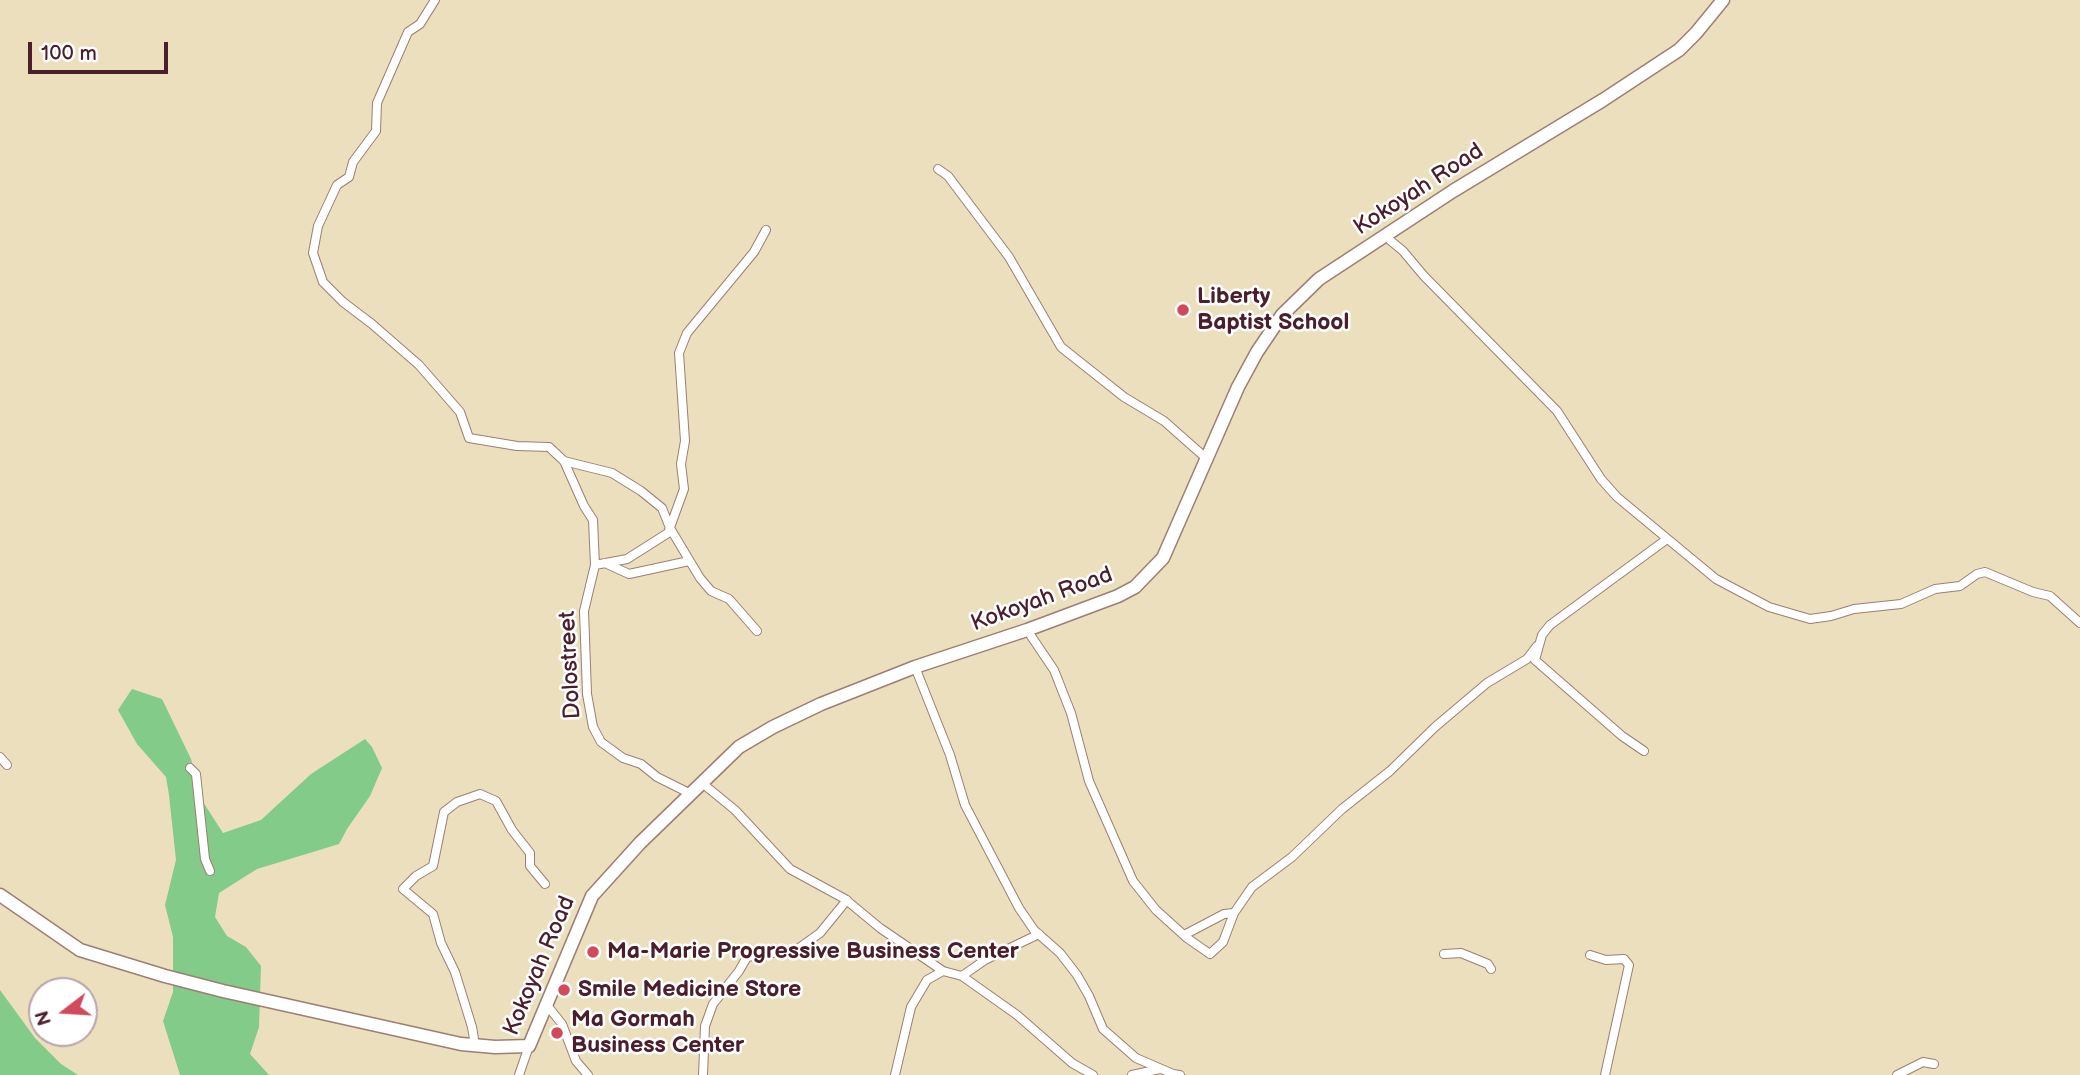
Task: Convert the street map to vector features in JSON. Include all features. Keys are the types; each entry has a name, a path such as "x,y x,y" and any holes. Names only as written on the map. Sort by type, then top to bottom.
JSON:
{"main road":[{"name":"Kokoyah Road","path":"529,1046 592,896 609,874 739,747 821,704 915,667 1118,596 1142,581 1163,558 1238,387 1282,315 1319,279 1453,191 1603,100 1679,50 1723,0"},
{"path":"0,895 80,950 223,991 475,1045 529,1046"}],"street":[{"path":"435,0 420,24 408,32 377,103 376,131 354,162 349,177 337,185 318,226 313,253 323,282 419,365 460,412 469,438 517,446 549,447 564,461 612,473 624,479 662,508 689,561 711,591 729,598 757,631"},
{"path":"938,169 948,176 1009,257 1061,347 1124,397 1164,421 1207,458"},
{"path":"600,564 627,559 668,533 684,489 681,464 685,441 679,353 687,333 754,252 766,230"},
{"path":"1385,236 1403,251 1424,276 1557,411 1609,488 1716,579 1769,607 1810,619 1854,609 1901,604 1935,589 1960,586 1977,573 1985,572 2032,592 2050,596 2080,623"},
{"name":"Dolostreet","path":"564,461 593,520 600,564 584,611 587,694 593,727 601,743 623,758 640,764 657,777 691,794"},
{"path":"1027,630 1054,670 1071,713 1088,781 1133,881 1156,910 1210,954 1223,942 1234,913 1252,887 1292,857 1342,809 1390,771 1435,727 1487,683 1527,659 1550,625 1667,539"},
{"path":"600,564 629,574 689,561"},
{"path":"1537,646 1535,660 1622,736 1644,751"},
{"path":"915,667 950,755 965,805 1020,908 1039,934 1060,953 1077,975 1103,1029 1136,1058 1180,1075"},
{"path":"0,757 7,765"},
{"path":"190,768 196,774 205,859 210,871"},
{"path":"702,783 735,810 790,869 847,900 880,928 943,971 962,976 1017,1015 1072,1063 1093,1075"},
{"path":"475,1045 455,972 441,943 433,914 403,889 416,876 433,866 444,812 457,802 480,794 496,801 512,830 530,853 530,866 545,884"},
{"path":"703,1075 705,1026 713,1004 747,957 792,953 820,933 847,900"},
{"path":"1184,935 1224,914 1234,913"},
{"path":"962,976 985,960 1039,934"},
{"path":"1444,954 1461,953 1488,964 1490,969"},
{"path":"1590,955 1606,960 1624,959 1629,965 1605,1075"},
{"path":"895,1075 911,1007 926,980 943,971"},
{"path":"546,1003 562,1024 576,1061 588,1075"},
{"name":"Kokoyah Road","path":"519,1075 529,1046"},
{"path":"1897,1075 1923,1062 1934,1064"},
{"path":"1132,1075 1160,1069"}],"green space":[{"path":"132,689 162,699 191,759 203,802 223,833 261,820 311,774 365,739 382,768 370,796 339,844 257,869 219,893 215,917 227,936 246,947 261,966 259,1027 250,1054 269,1075 180,1075 163,1021 173,992 173,937 165,905 176,860 169,795 166,777 137,744 118,710"},
{"path":"0,990 28,1028 28,1047 44,1047 61,1064 78,1075 0,1075"}],"place":[{"name":"Liberty Baptist School","path":"1183,310"},
{"name":"Ma-Marie Progressive Business Center","path":"593,952"},
{"name":"Smile Medicine Store","path":"564,990"},
{"name":"Ma Gormah Business Center","path":"557,1033"}]}
